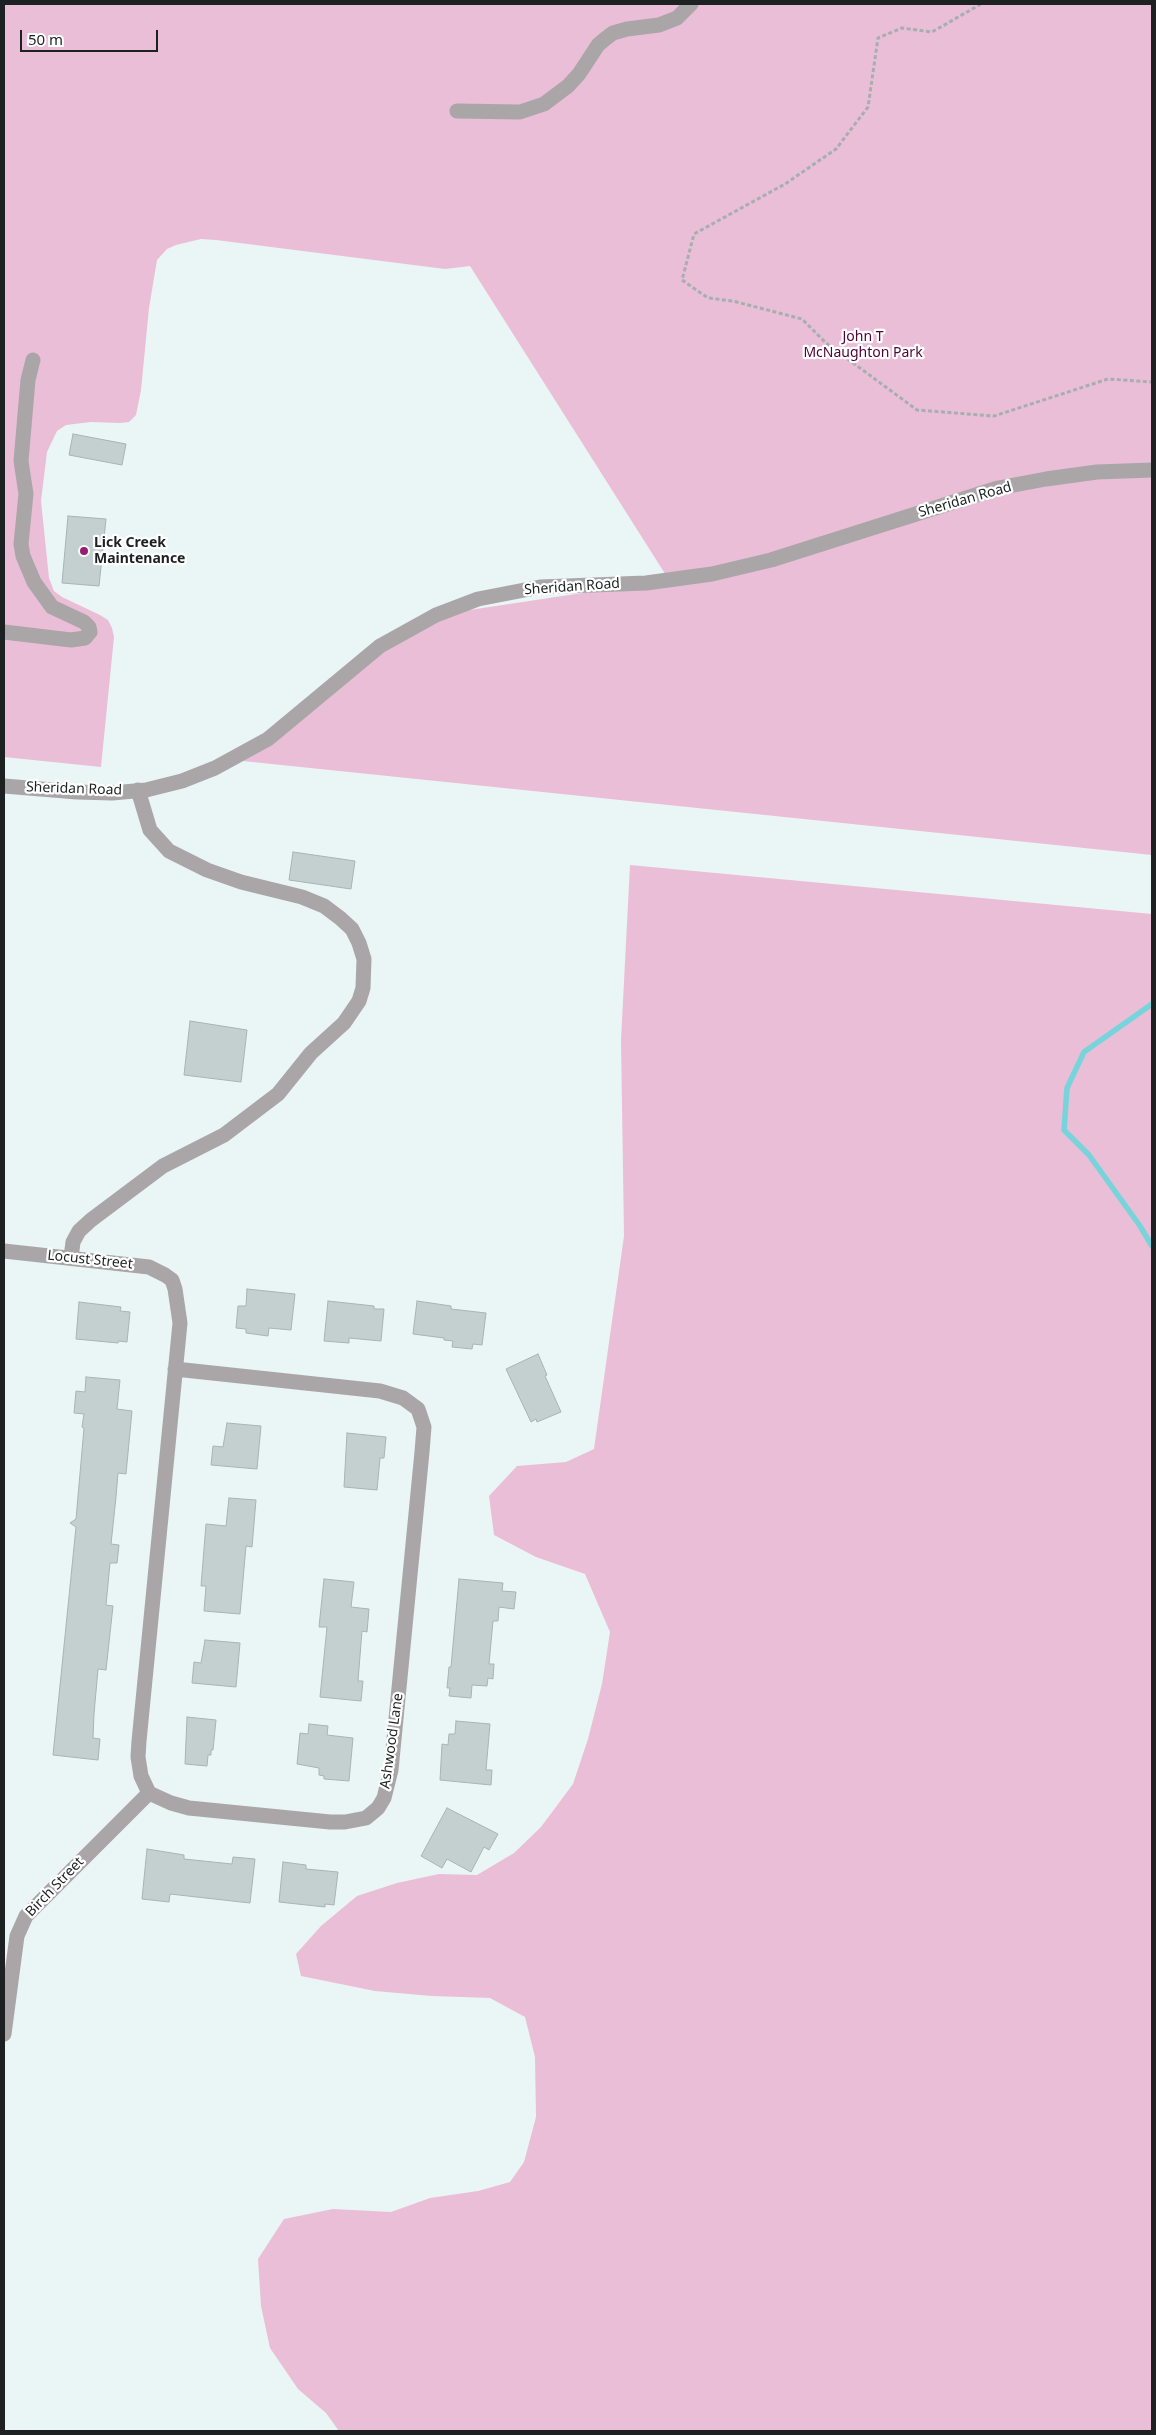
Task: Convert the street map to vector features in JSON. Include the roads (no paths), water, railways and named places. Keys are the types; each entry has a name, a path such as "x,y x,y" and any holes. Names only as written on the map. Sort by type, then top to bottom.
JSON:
{"street":[{"path":"457,111 520,112 544,104 579,74 598,45 605,39 614,33 659,25 677,18 691,4"},
{"path":"4,632 71,640 85,638 90,632 89,627 84,622 52,607 34,582 23,556 21,538 26,494 21,461 28,380 33,360"},
{"name":"Sheridan Road","path":"4,786 112,793 182,781 233,760 268,739 380,646 436,615 478,599 540,587 646,582 712,574 771,560 998,488 1098,472 1152,470"},
{"path":"71,1258 73,1242 80,1231 91,1220 163,1166 224,1135 278,1094 311,1054 344,1024 359,1001 363,988 364,959 359,943 352,929 340,918 317,903 241,882 207,870 169,851 150,830 138,790"},
{"name":"Locust Street","path":"4,1251 149,1267 172,1280 180,1312 175,1369"},
{"path":"149,1793 139,1769 139,1741 175,1369"},
{"name":"Ashwood Lane","path":"149,1793 171,1803 189,1808 330,1822 356,1821 372,1814 378,1808 388,1785 391,1770 424,1427 418,1409 411,1402 394,1394 175,1369"},
{"name":"Birch Street","path":"4,2034 17,1936 26,1916 149,1793"}],"waterway":[{"path":"1152,1004 1084,1052 1067,1088 1064,1130 1089,1155 1140,1226 1152,1246"}],"place":[{"name":"Lick Creek Maintenance","path":"84,551"}],"park label":[{"name":"John T McNaughton Park","path":"863,346"}]}
